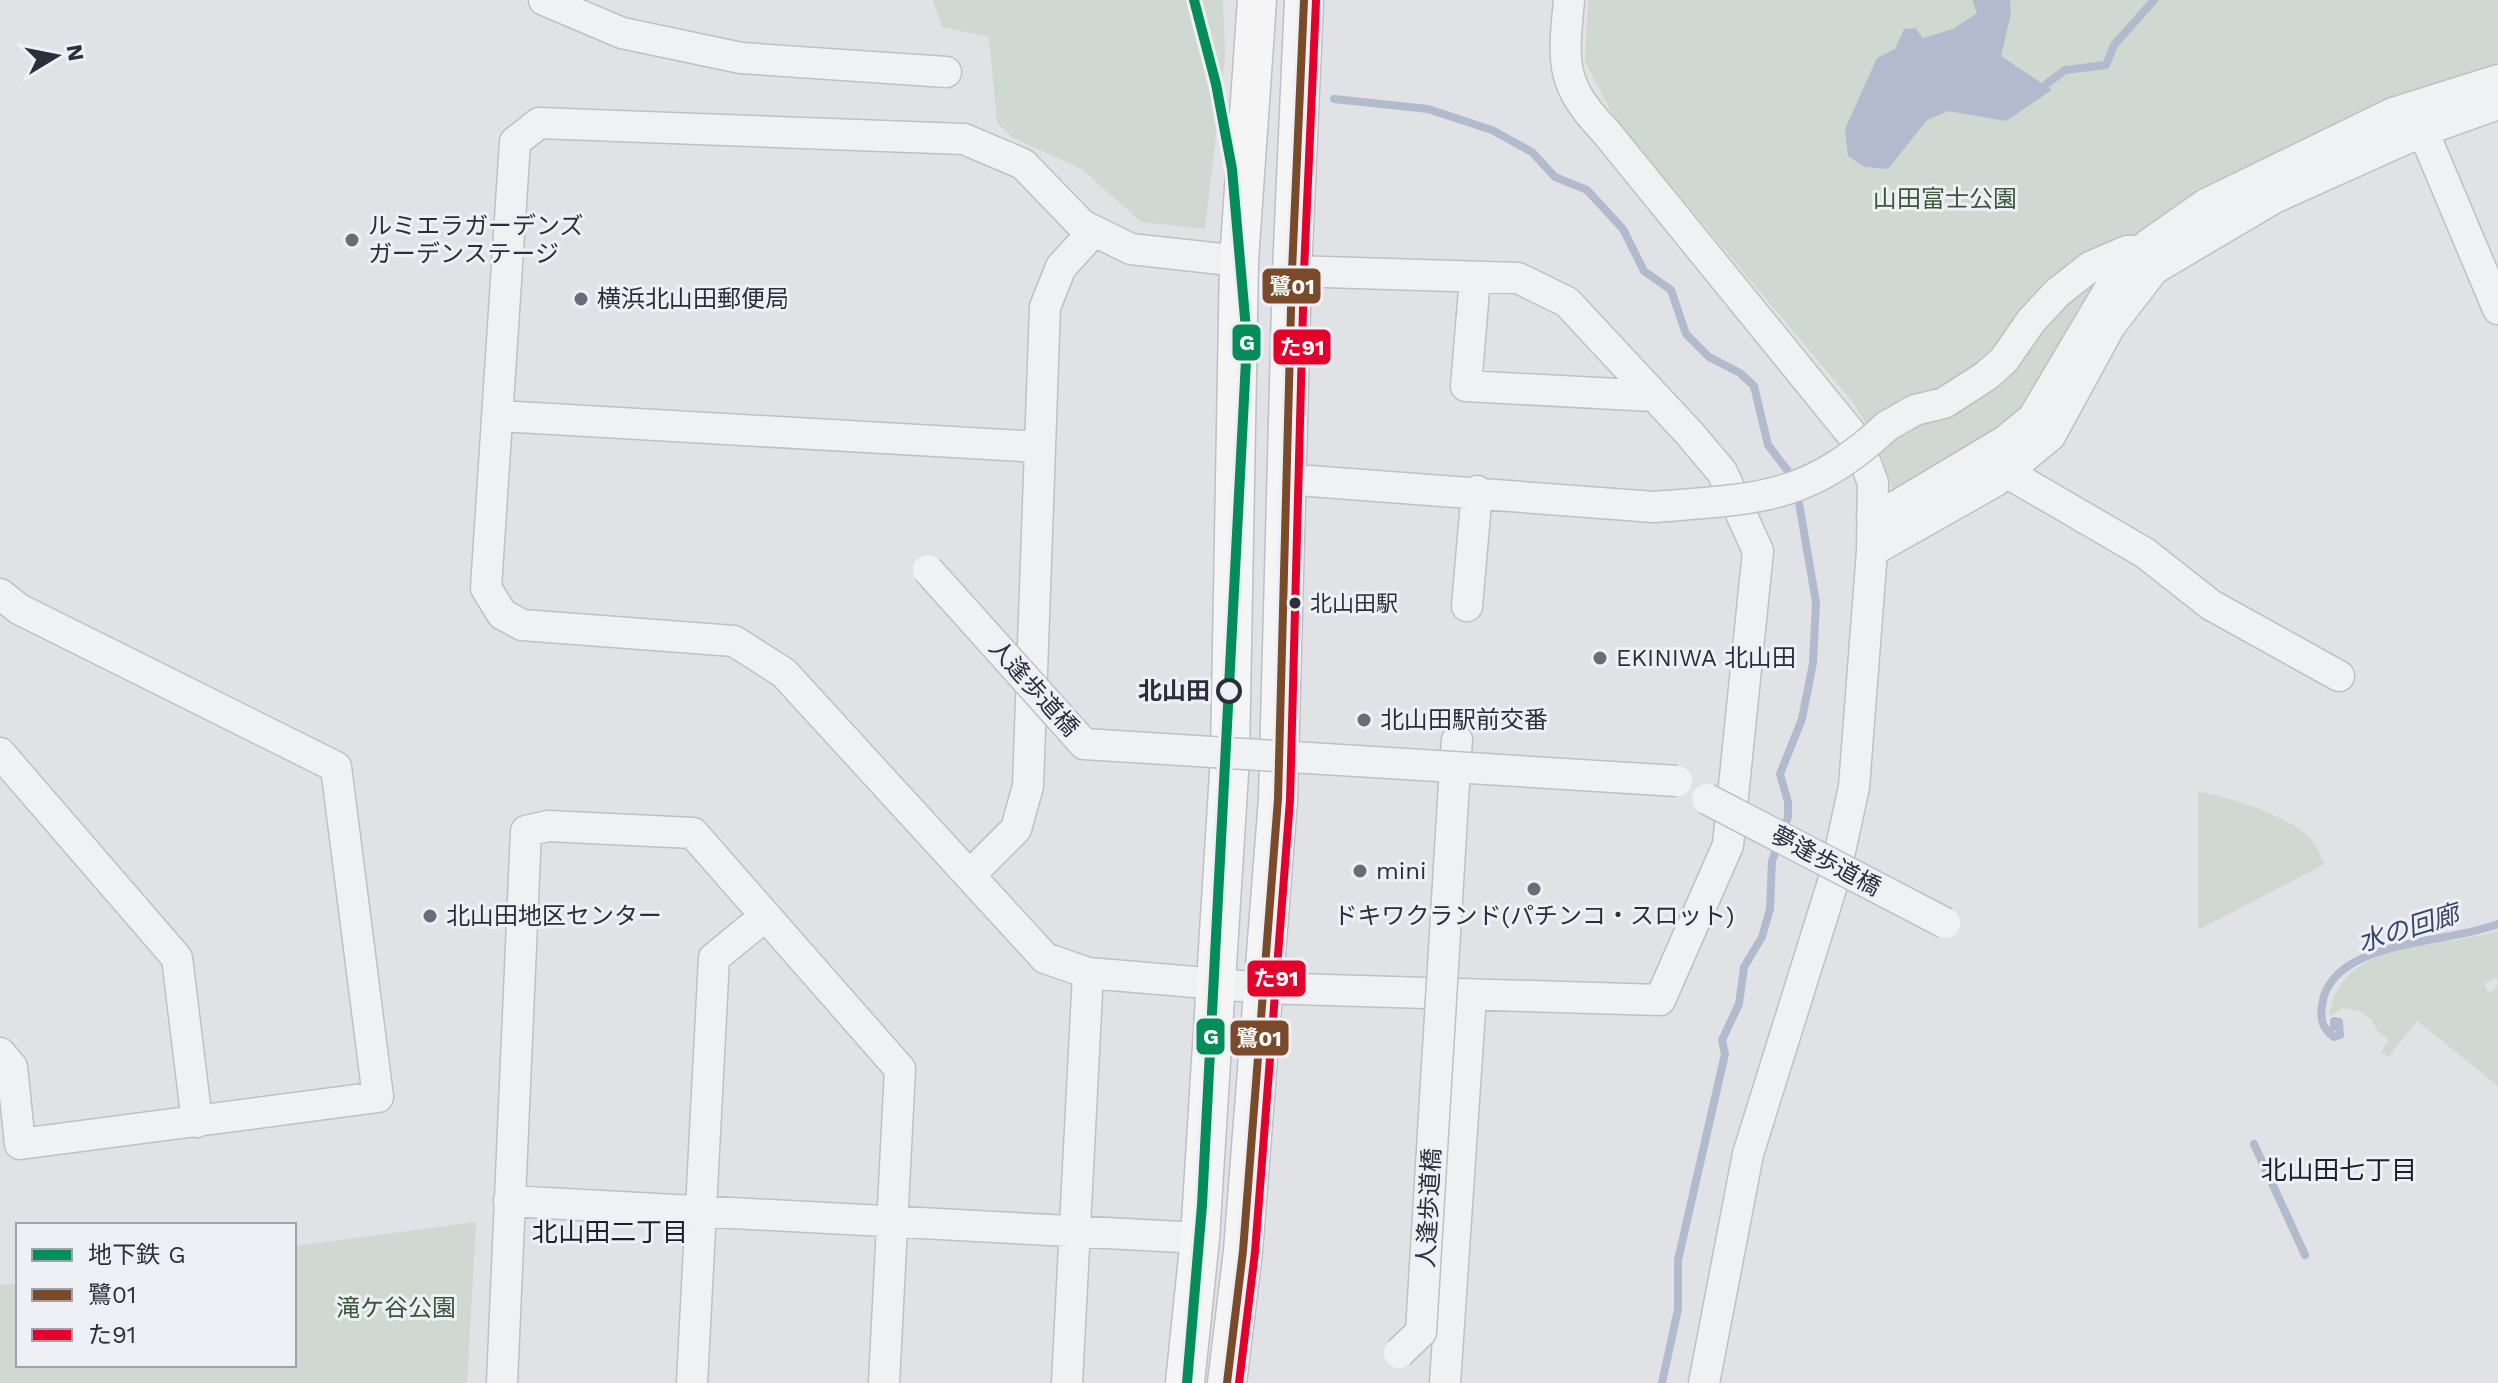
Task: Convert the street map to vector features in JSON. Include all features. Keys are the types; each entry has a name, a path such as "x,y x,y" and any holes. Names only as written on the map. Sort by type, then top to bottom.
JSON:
{"main road":[{"path":"1185,1383 1200,1238 1230,757 1239,261 1257,0"},
{"path":"1227,1383 1243,1251 1278,799 1292,271 1304,0"}],"street":[{"path":"544,0 622,33 741,58 946,72"},
{"path":"1569,0 1564,62 1580,104 1795,361 1858,442 1873,483 1872,551 1854,787 1834,879 1748,1154 1704,1383"},
{"path":"1872,516 1898,505 2005,441 2033,418 2119,273 2142,251 2206,204 2342,135 2411,105 2498,80"},
{"path":"1872,551 2006,472 2050,436 2110,326 2154,269 2274,198 2423,131 2498,104"},
{"path":"1239,261 1131,249 1082,225 1023,164 964,139 539,123 515,142 486,588 502,614 522,625 734,641 784,673 1045,958 1088,973 1265,988 1660,1000 1728,845 1758,551 1722,472 1567,302 1518,278 1292,271"},
{"path":"2423,131 2498,309"},
{"path":"971,874 1016,829 1028,786 1045,307 1061,267 1094,231"},
{"path":"1310,481 1477,491 1654,507 1748,500 1810,483 1843,465 1887,426 1915,410 1944,403 1986,376 2004,360 2031,321 2057,293 2090,267 2127,251 2142,251"},
{"path":"1475,278 1466,386 1653,396"},
{"path":"498,416 1040,447"},
{"path":"2006,472 2145,553 2211,605 2339,676"},
{"path":"1467,606 1477,491"},
{"name":"人逢歩道橋","path":"928,570 1084,744 1456,753 1677,781"},
{"path":"0,1053 12,1067 20,1144 378,1097 336,767 6,610"},
{"path":"0,753 177,958 197,1122"},
{"name":"人逢歩道橋","path":"1399,1353 1421,1332 1456,753"},
{"name":"夢逢歩道橋","path":"1677,781 1945,923"},
{"path":"502,1383 526,831 548,826 693,833 900,1069 895,1222 884,1383"},
{"path":"692,1383 714,958 764,917"},
{"path":"1067,1383 1088,973"},
{"path":"1445,1383 1471,996"},
{"path":"509,1201 1200,1238"}],"green space":[{"path":"933,0 1223,0 1225,58 1205,229 1141,222 1082,169 1013,138 997,123 989,37 942,27"},
{"name":"山田富士公園","path":"1588,0 2498,0 2498,94 2161,251 2044,421 1903,520 1874,436 1851,400 1615,119 1585,62"},
{"path":"2198,792 2240,802 2300,829 2309,837 2325,864 2198,930"},
{"path":"2498,931 2498,982 2495,978 2485,983 2487,991 2492,992 2498,984 2498,1086 2417,1021 2388,1057 2381,1052 2389,1040 2360,1011 2343,1008 2329,1017 2337,991 2351,973 2371,960 2421,945"},
{"name":"滝ケ谷公園","path":"476,1222 467,1383 0,1383 0,1285 16,1283 16,1367 296,1367 296,1246"}],"water":[{"path":"1972,0 2010,0 2011,13 2001,56 2052,90 2006,121 1948,111 1927,120 1888,169 1865,167 1848,156 1845,129 1877,58 1895,49 1904,29 1915,28 1923,38 1953,29 1977,13"}],"waterway":[{"path":"2045,85 2065,70 2106,65 2114,45 2154,0"},
{"path":"1334,99 1428,109 1492,130 1532,152 1555,177 1587,190 1623,229 1644,271 1671,290 1686,334 1709,357 1740,373 1754,386 1768,445 1788,471 1799,503 1816,602 1813,663 1802,719 1780,774 1788,802 1788,817 1772,861 1770,909 1762,937 1744,967 1739,1004 1722,1040 1725,1054 1678,1260 1678,1309 1662,1383"},
{"name":"水の回廊","path":"2334,1027 2334,1021 2339,1022 2340,1035 2334,1037 2324,1027 2322,1005 2330,983 2347,967 2370,955 2396,947 2498,924"},
{"path":"2254,1144 2305,1255"}],"metro line":[{"name":"G","path":"1187,1383 1202,1205 1247,341 1232,169 1216,84 1194,0"}],"transit line":[{"name":"鷺01","path":"1227,1383 1243,1251 1278,799 1292,271 1304,0"},
{"name":"た91","path":"1239,1383 1255,1252 1290,800 1304,271 1316,1"}],"place":[{"name":"ルミエラガーデンズ ガーデンステージ","path":"352,240"},
{"name":"横浜北山田郵便局","path":"581,299"},
{"name":"北山田駅","path":"1295,603"},
{"name":"EKINIWA 北山田","path":"1600,658"},
{"name":"北山田","path":"1229,691"},
{"name":"北山田駅前交番","path":"1364,720"},
{"name":"mini","path":"1360,871"},
{"name":"ドキワクランド(パチンコ・スロット)","path":"1534,889"},
{"name":"北山田地区センター","path":"430,916"}],"district":[{"name":"北山田七丁目","path":"2339,1170"},
{"name":"北山田二丁目","path":"610,1232"}]}
